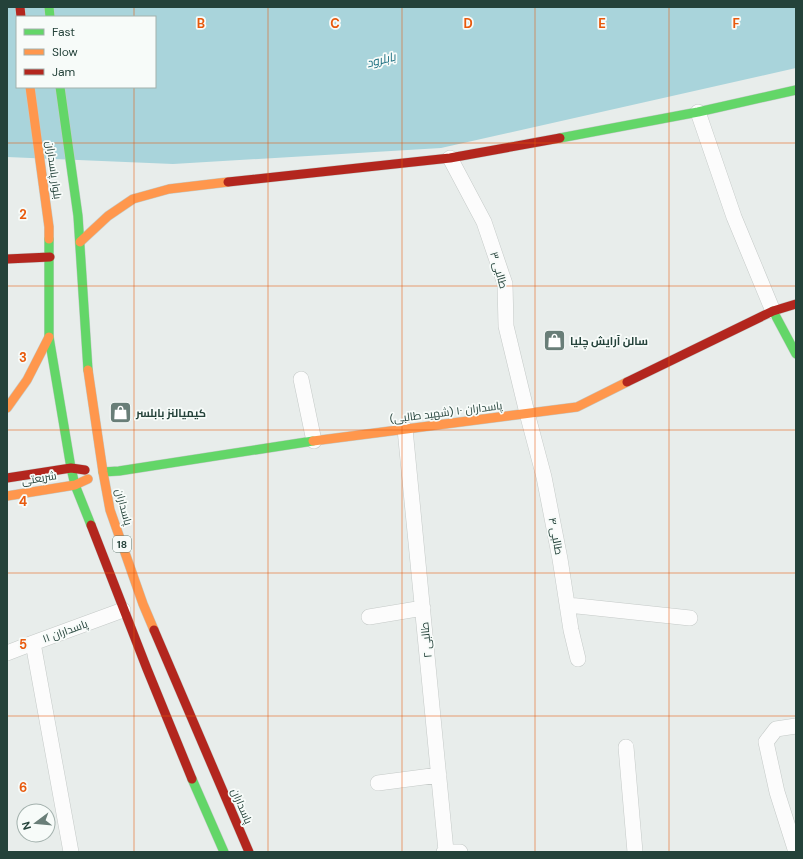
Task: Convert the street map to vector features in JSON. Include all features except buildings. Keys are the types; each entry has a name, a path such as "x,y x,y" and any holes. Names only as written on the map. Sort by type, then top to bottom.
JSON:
{"main road":[{"name":"بلوار پاسداران","path":"30,88 49,227 50,257"},
{"name":"بلوار پاسداران","path":"60,88 78,216"},
{"path":"80,242 108,216 133,199 169,189 450,158 698,112 796,90"},
{"name":"پاسداران","path":"78,216 87,360 110,510 142,604 249,852"},
{"path":"7,259 50,257"},
{"name":"18","path":"50,257 49,337 75,485 122,610 224,852"},
{"name":"پاسداران ۱۰ (شهید طالبی)","path":"103,472 119,471 314,441 577,407 773,311 796,304"},
{"path":"773,311 796,354"},
{"path":"7,408 27,380 49,337"},
{"name":"شریعتی","path":"7,478 71,468 103,472"},
{"name":"شریعتی","path":"7,496 75,485 103,472"}],"street":[{"path":"698,112 734,217 773,311"},
{"name":"طالبی ۳","path":"450,158 484,222 505,284 506,326 527,413"},
{"path":"301,379 314,441"},
{"name":"طالبی ۴","path":"527,413 544,476 571,630 578,659"},
{"name":"طالبی ۲","path":"405,429 439,775 450,852"},
{"path":"568,606 690,618"},
{"path":"369,617 423,608"},
{"name":"پاسداران ۱۱","path":"7,653 122,610"},
{"path":"32,643 71,852"},
{"path":"796,726 776,730 766,742 777,792 796,852"},
{"path":"626,747 635,852"},
{"path":"378,783 439,775"}],"water":[{"name":"بابلرود","path":"7,7 796,7 796,68 441,148 173,164 7,157"}],"traffic: fast":[{"path":"49,7 50,16"},
{"path":"60,88 78,216 88,370"},
{"path":"560,138 698,112 796,90"},
{"path":"49,239 49,337 71,468 75,485 91,525"},
{"path":"773,311 796,354"},
{"path":"103,472 119,471 313,441"},
{"path":"192,779 224,852"}],"traffic: slow":[{"path":"30,88 49,227 49,239"},
{"path":"80,242 108,216 133,199 169,189 228,182"},
{"path":"7,408 27,380 49,337"},
{"path":"88,370 110,510 143,604 154,630"},
{"path":"313,441 577,407 627,382"},
{"path":"7,496 75,485 88,479"}],"traffic: jam":[{"path":"20,7 21,16"},
{"path":"228,182 450,158 560,138"},
{"path":"7,259 50,257"},
{"path":"627,382 773,311 796,304"},
{"path":"7,478 71,468 85,470"},
{"path":"91,525 192,779"},
{"path":"154,630 249,852"}],"place":[{"name":"سالن آرایش چلیا","path":"554,341"},
{"name":"کیمیالنز بابلسر","path":"121,413"}]}
